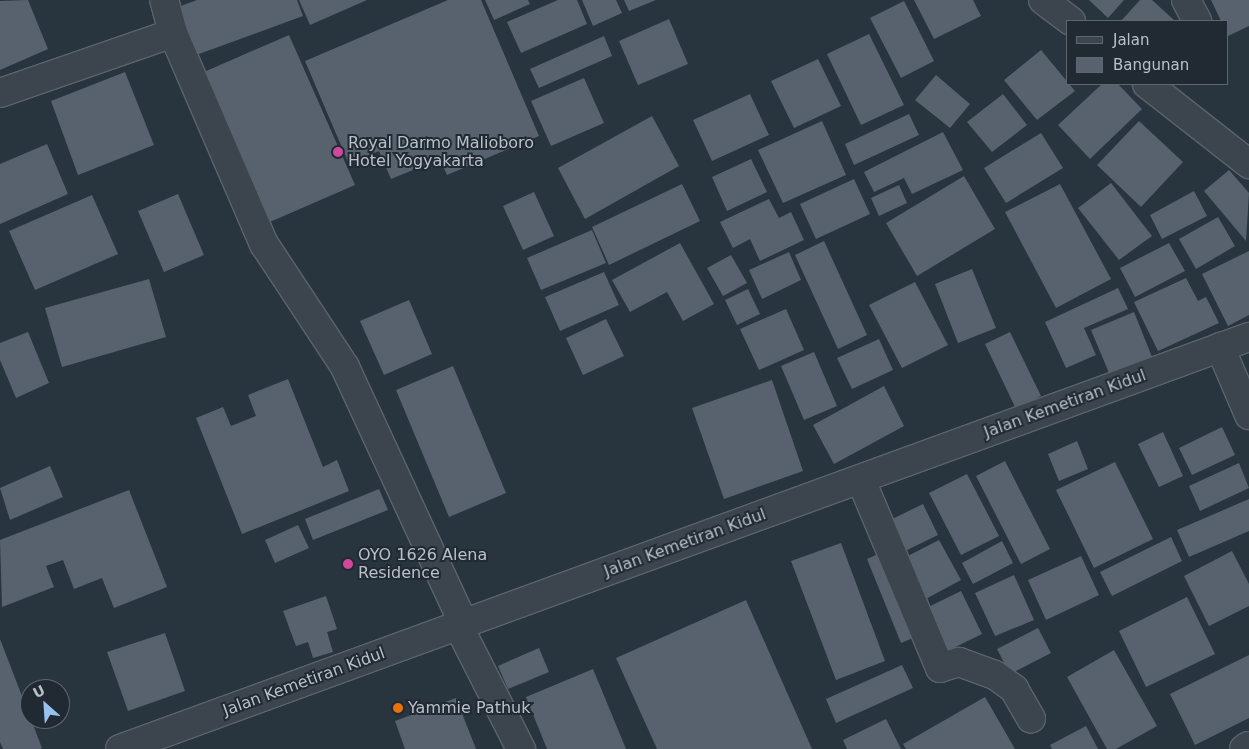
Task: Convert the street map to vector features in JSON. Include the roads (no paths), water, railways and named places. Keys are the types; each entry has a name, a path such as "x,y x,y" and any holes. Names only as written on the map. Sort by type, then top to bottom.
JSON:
{"street":[{"path":"164,0 173,33 264,244 346,367 461,626 483,681 521,749"},
{"path":"1043,0 1070,20"},
{"path":"1186,0 1196,20"},
{"path":"0,93 173,33"},
{"path":"1148,85 1249,164"},
{"name":"Jalan Kemetiran Kidul","path":"120,749 1249,337"},
{"path":"1220,347 1249,415"},
{"path":"861,480 940,668 959,662 995,675 1014,689 1030,718"}],"place":[{"name":"Royal Darmo Malioboro Hotel Yogyakarta","path":"338,152"},
{"name":"OYO 1626 Alena Residence","path":"348,564"},
{"name":"Yammie Pathuk","path":"398,708"}]}
